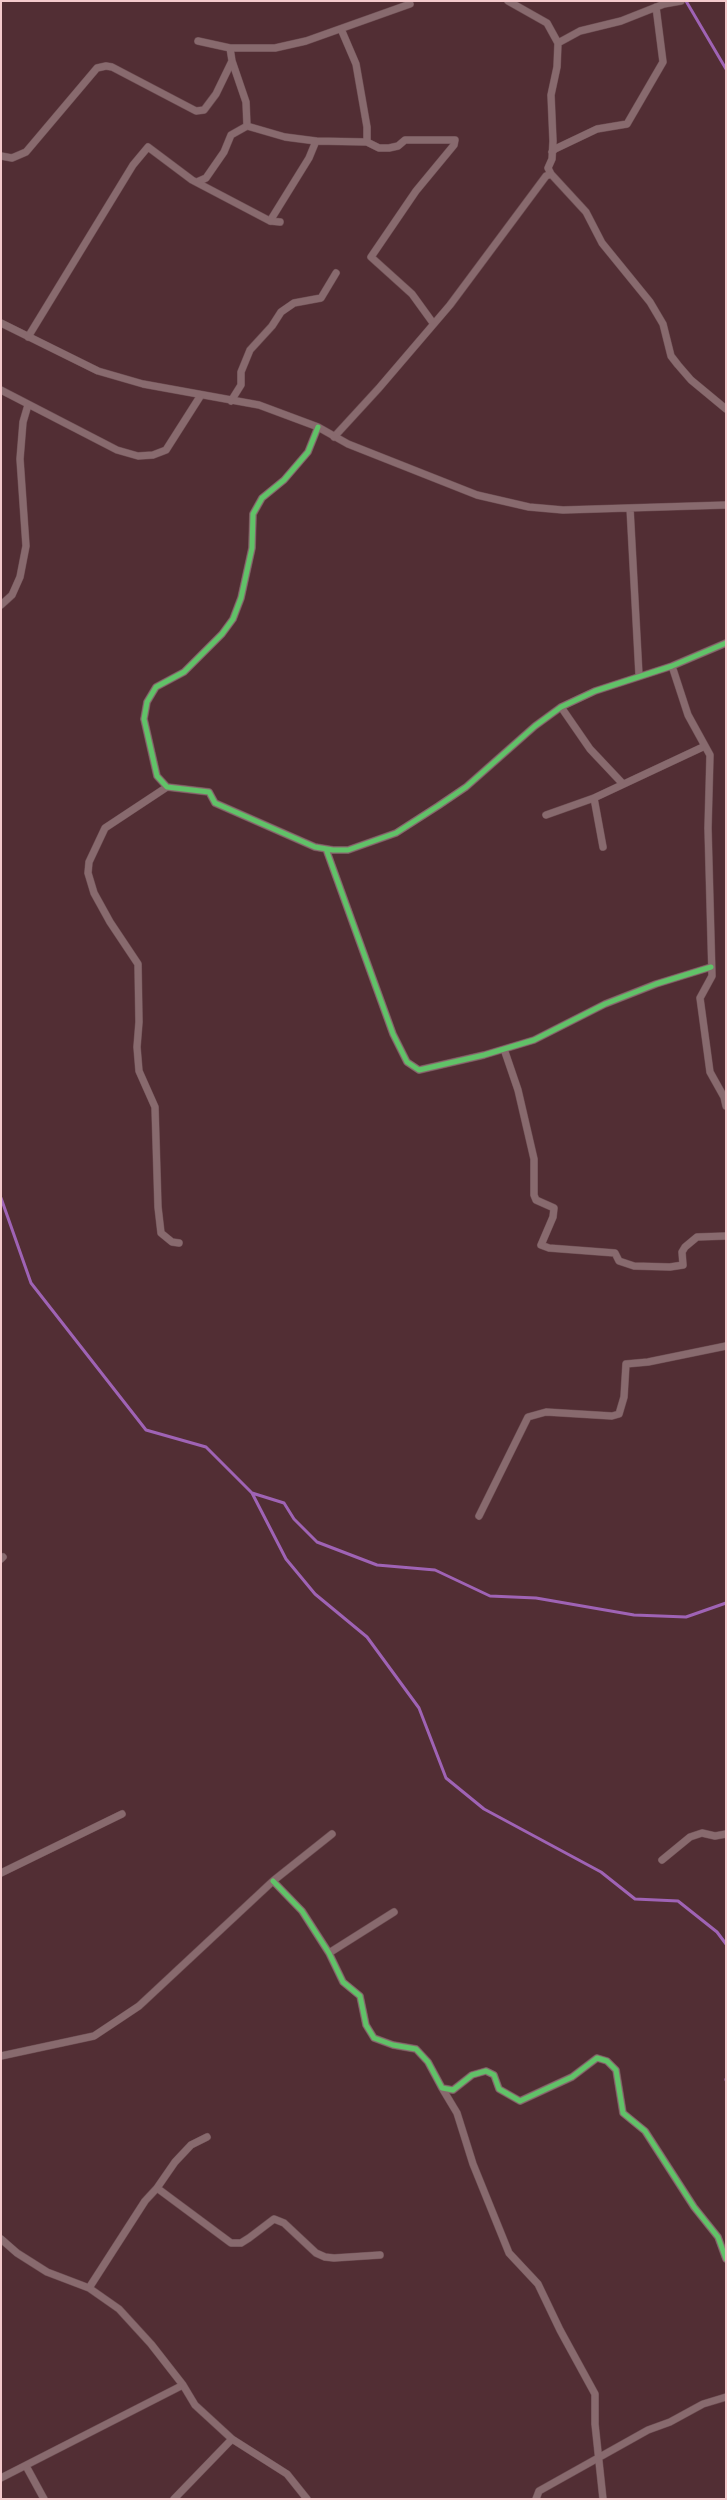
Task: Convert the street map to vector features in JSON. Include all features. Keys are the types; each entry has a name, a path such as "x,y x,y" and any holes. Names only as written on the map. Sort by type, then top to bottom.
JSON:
{"street":[{"path":"508,1 548,23 558,43 556,73 551,95 553,110 552,152 548,168 551,174 586,212 602,243 634,280 650,302 663,324 668,348 678,365 700,388 726,409"},
{"path":"558,43 580,31 621,21 656,7 681,1"},
{"path":"198,41 230,48 275,48 306,41 411,2"},
{"path":"552,152 568,142 597,129 627,124 664,62 656,7"},
{"path":"341,29 356,64 367,127 368,142"},
{"path":"230,48 232,61 246,102 248,114 246,126"},
{"path":"1,156 12,158 26,152 97,68 106,66 112,67 196,111 204,110 216,94 232,61"},
{"path":"197,182 206,178 224,152 231,135 246,126 285,137 316,141 368,142 379,148 398,146 405,140 455,140 454,145 416,192 371,257 412,294 434,323"},
{"path":"270,221 309,158 316,141"},
{"path":"28,337 133,165 148,147 197,182 270,221 280,222"},
{"path":"334,437 379,388 450,305 546,176 551,174"},
{"path":"231,401 241,385 242,372 250,350 272,326 281,312 294,303 321,298 336,273"},
{"path":"1,323 98,371 143,384 259,405 318,428 334,437 477,495 529,507 563,510 726,505"},
{"path":"1,390 117,450 138,456 153,455 166,450 201,395"},
{"path":"1,605 12,595 20,577 26,546 20,459 23,422 28,405"},
{"path":"167,787 157,776 144,719 147,702 156,687 184,672 222,634 233,619 241,598 252,548 253,514 262,498 284,480 308,452 318,428"},
{"path":"630,508 639,675"},
{"path":"179,1243 172,1242 161,1233 158,1207 155,1107 140,1071 137,1047 139,1022 138,964 110,922 94,893 88,873 89,862 105,828 167,787 209,792 215,803 315,847 348,850 396,833 466,787 535,726 561,707 595,691 639,675 672,666 726,643"},
{"path":"672,666 688,715 710,755 708,828 712,976 700,998 710,1072 724,1096 726,1106"},
{"path":"561,707 590,749 623,784"},
{"path":"546,815 594,798 705,746"},
{"path":"594,798 603,847"},
{"path":"326,849 393,1034 407,1062 419,1070 534,1040 605,1004 656,984 711,967"},
{"path":"504,1049 518,1090 534,1159 534,1195 536,1200 554,1208 553,1217 541,1245 549,1248 615,1253 619,1261 634,1266 670,1267 683,1265 682,1252 685,1247 697,1237 726,1236"},
{"path":"480,1516 528,1417 546,1412 612,1416 619,1414 624,1397 626,1364 648,1362 726,1346"},
{"path":"1,1873 122,1814"},
{"path":"662,1860 690,1837 702,1833 715,1836 726,1834"},
{"path":"1,2056 94,2036 139,2006 273,1881 332,1834"},
{"path":"273,1881 302,1911 329,1953 343,1982 360,1996 366,2025 374,2038 393,2045 416,2049 428,2062 457,2113 473,2164 509,2253 538,2284 560,2330 595,2394 595,2424 603,2499"},
{"path":"329,1953 394,1912"},
{"path":"442,2088 453,2090 472,2075 486,2072 494,2075 499,2088 520,2101 572,2077 598,2058 607,2061 616,2070 623,2113 645,2131 694,2207 718,2237 726,2259"},
{"path":"89,2288 145,2201 157,2188 175,2162 191,2145 207,2136"},
{"path":"157,2188 231,2243 241,2243 274,2219 284,2223 316,2253 325,2257 334,2258 380,2255"},
{"path":"1,2239 16,2253 47,2272 89,2288 119,2309 183,2385 195,2405 232,2439 287,2474 307,2499"},
{"path":"1,2478 183,2385"},
{"path":"536,2499 539,2491 599,2456 648,2430 670,2422 703,2404 726,2397"},
{"path":"174,2499 232,2439"},
{"path":"26,2466 44,2499"}],"waterway":[{"path":"686,1 726,69"},
{"path":"1,1198 31,1283 146,1430 206,1447 252,1493 286,1559 315,1594 367,1637 419,1708 446,1778 484,1809 601,1872 635,1899 678,1901 717,1932 726,1944"},
{"path":"252,1493 284,1503 294,1519 317,1542 377,1565 435,1570 490,1596 536,1598 634,1615 686,1617 726,1603"}],"cycle path":[{"path":"318,427 308,452 284,480 262,498 253,514 252,548 241,598 233,619 222,634 184,672 156,687 147,702 144,719 157,776 167,787 209,792 215,803 315,847 333,850 348,850 396,833 438,806 466,787 535,726 561,707 595,691 672,666 726,643"},
{"path":"326,849 393,1034 407,1062 419,1070 484,1055 534,1040 605,1004 656,984 711,967"},
{"path":"273,1881 302,1911 329,1953 343,1982 360,1996 366,2025 374,2038 393,2045 416,2049 428,2062 442,2088 453,2090 472,2075 486,2071 494,2075 499,2089 520,2101 572,2077 597,2058 607,2061 616,2070 623,2113 645,2131 694,2207 718,2237 726,2259"}]}
